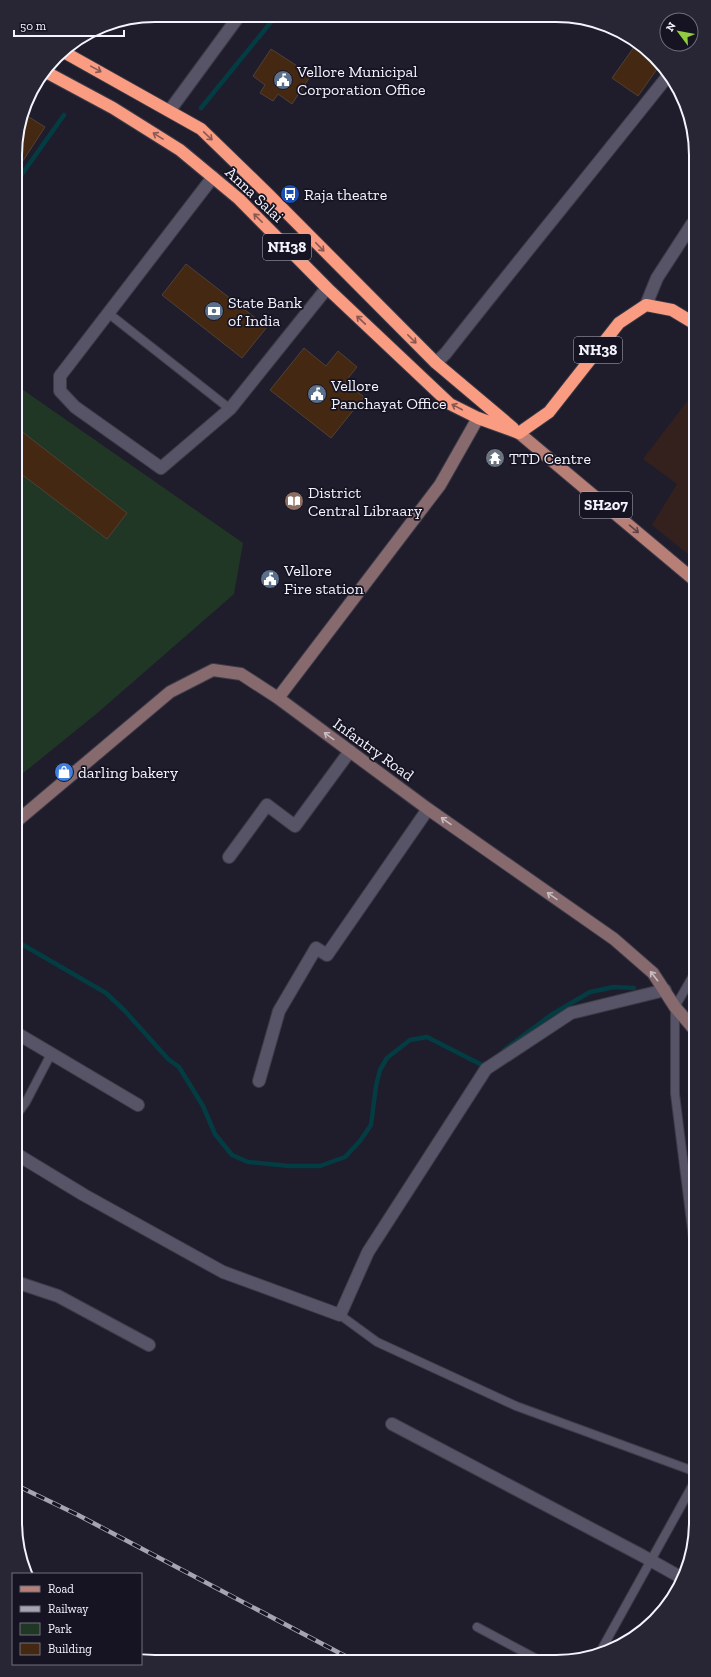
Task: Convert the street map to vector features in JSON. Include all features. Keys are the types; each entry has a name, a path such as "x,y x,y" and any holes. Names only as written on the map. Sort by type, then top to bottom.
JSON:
{"highway":[{"name":"Anna Salai","path":"68,54 170,110 201,129 269,195 436,364 519,433"},
{"name":"Anna Salai","path":"50,74 113,108 180,150 240,199 327,288 450,404 478,418 519,433"},
{"path":"646,305 672,310 689,320"},
{"name":"NH38","path":"519,433 549,412 619,323 646,305"}],"main road":[{"name":"Anna Salai","path":"519,433 689,576"}],"street":[{"path":"170,110 235,22"},
{"path":"436,364 589,176 665,80"},
{"path":"213,177 60,376 60,391 75,407 162,468 230,409 327,288"},
{"path":"646,305 656,278 689,228"},
{"path":"278,698 440,485 478,418"},
{"name":"Infantry Road","path":"22,818 170,692 213,670 241,674 278,698 428,809 614,939 653,973 675,1007 689,1023"},
{"path":"229,857 267,805 295,826 350,751"},
{"path":"259,1081 279,1011 316,948 327,955 428,809"},
{"path":"22,1157 84,1196 223,1272 340,1315 368,1252 486,1069 571,1014 665,990"},
{"path":"22,1036 138,1105"},
{"path":"22,1284 58,1296 149,1345"},
{"path":"392,1424 677,1575"}],"lane":[{"path":"108,314 230,409"},
{"path":"689,983 675,1007 675,1094 689,1206"},
{"path":"22,1108 51,1054"},
{"path":"340,1315 377,1342 516,1406 689,1469"},
{"path":"604,1646 689,1491"},
{"path":"477,1627 530,1655"}],"shaded area":[{"path":"689,399 689,555 652,525 677,484 643,459"}],"green space":[{"path":"22,389 243,543 234,594 95,715 22,774"}],"building":[{"path":"634,48 650,61 657,69 638,96 612,78"},
{"name":"Vellore Municipal Corporation Office","path":"271,49 311,75 292,104 278,94 273,101 260,93 265,85 253,76"},
{"path":"29,117 45,127 22,162 23,138"},
{"name":"State Bank of India","path":"186,264 267,327 242,358 162,295"},
{"name":"Vellore Panchayat Office","path":"304,348 326,366 338,351 357,367 345,382 364,397 331,438 270,390"},
{"path":"22,432 127,513 107,539 22,475"}],"waterway":[{"path":"201,108 271,22"},
{"path":"22,174 64,115"},
{"path":"22,944 106,993 125,1011 168,1059 179,1067 203,1106 215,1134 232,1155 248,1162 289,1166 320,1166 345,1157 360,1141 371,1125 376,1086 380,1070 387,1058 410,1040 427,1037 482,1065 486,1063"},
{"path":"504,1050 551,1015 590,992 614,987 634,988"}],"railway":[{"path":"22,1488 78,1515 343,1655"}],"place":[{"name":"Vellore Municipal Corporation Office","path":"283,80"},
{"name":"Raja theatre","path":"290,194"},
{"name":"State Bank of India","path":"214,311"},
{"name":"Vellore Panchayat Office","path":"317,394"},
{"name":"TTD Centre","path":"495,458"},
{"name":"District Central Libraary","path":"294,501"},
{"name":"Vellore Fire station","path":"270,579"},
{"name":"darling bakery","path":"64,772"}]}
